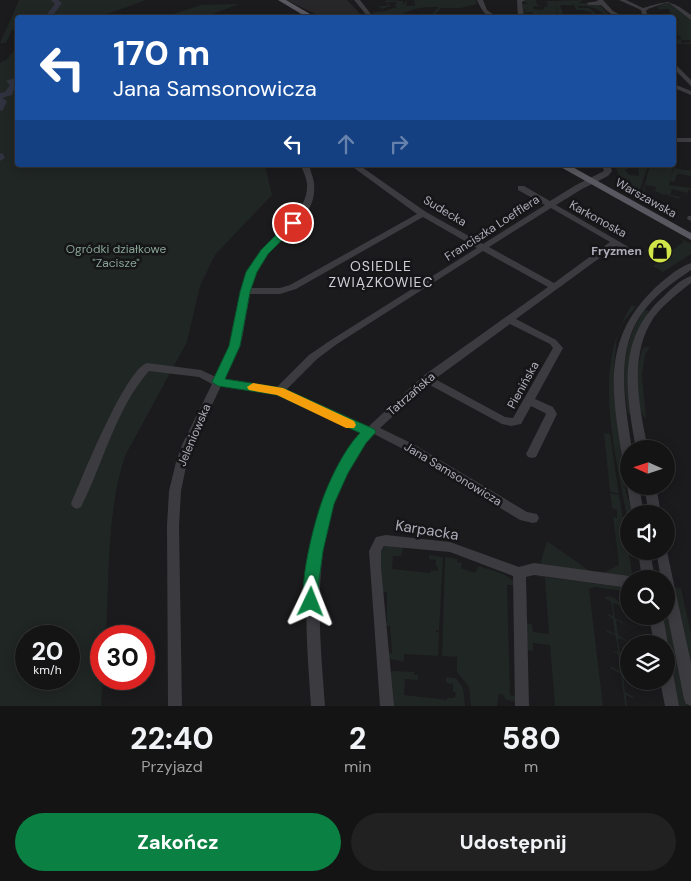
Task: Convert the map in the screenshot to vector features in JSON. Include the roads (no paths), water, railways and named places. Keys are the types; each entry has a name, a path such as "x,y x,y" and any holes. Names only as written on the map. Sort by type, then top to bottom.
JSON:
{"main road":[{"path":"281,0 300,15"},
{"path":"273,1 307,15"},
{"name":"Warszawska","path":"567,167 595,179 691,229"},
{"name":"Warszawska","path":"580,167 595,179 691,237"}],"street":[{"path":"355,0 366,15"},
{"path":"355,0 369,15"},
{"path":"480,0 485,11 491,15"},
{"path":"622,0 644,10 669,0 691,18"},
{"path":"590,2 601,1 611,12 618,15"},
{"path":"511,6 520,2 521,15"},
{"path":"644,10 645,15"},
{"path":"676,67 691,84"},
{"path":"676,87 691,93"},
{"path":"676,140 691,140"},
{"name":"Jeleniowska","path":"175,706 174,499 180,464 235,346 245,292 252,272 259,260 309,203 312,184 305,167"},
{"name":"Sudecka","path":"357,167 423,214 554,287"},
{"path":"595,179 608,172 607,167"},
{"name":"Franciszka Loefflera","path":"279,391 323,350 595,179"},
{"name":"Karkonoska","path":"521,188 635,253"},
{"path":"245,292 280,291 293,287 423,214"},
{"name":"Tatrzańska","path":"318,706 311,580 327,504 342,471 362,440 427,379 615,243"},
{"path":"626,440 618,387 618,364 628,328 640,307 661,286 691,266"},
{"path":"640,440 633,401 635,352 649,317 691,279"},
{"name":"Pienińska","path":"427,379 507,422 517,421 558,348 553,342 510,320"},
{"name":"Jana Samsonowicza","path":"77,504 103,442 138,375 147,367 201,374 218,382 279,391 409,448 524,516 533,518"},
{"path":"529,402 549,410 552,414 532,454"},
{"name":"Karpacka","path":"387,706 375,567 375,551 380,541 444,546 519,573 534,569 620,581"},
{"path":"664,560 691,699"},
{"path":"519,573 522,706"},
{"path":"669,690 672,706"}],"waterway":[{"path":"49,15 59,3 55,0"},
{"path":"15,80 10,81 15,85"},
{"path":"0,96 9,93 10,88 15,85"},
{"path":"0,100 3,101 0,108"}],"place":[{"name":"Fryzmen","path":"660,251"}],"district":[{"name":"OSIEDLE ZWIĄZKOWIEC","path":"381,274"}],"park label":[{"name":"Ogródki działkowe \"Zacisze\"","path":"116,256"}]}
